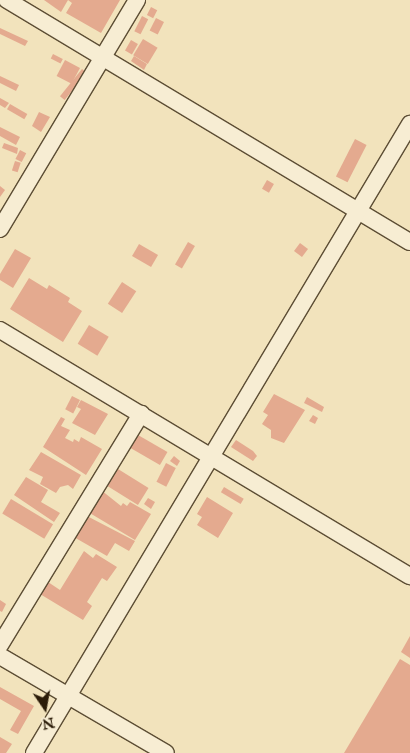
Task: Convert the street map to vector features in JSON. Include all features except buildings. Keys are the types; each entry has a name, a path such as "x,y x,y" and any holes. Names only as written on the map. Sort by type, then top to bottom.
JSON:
{"street":[{"path":"7,0 410,242"},
{"path":"0,229 137,0"},
{"path":"34,753 410,124"},
{"path":"0,330 410,576"},
{"path":"0,645 141,414"},
{"path":"0,656 166,753"}]}
